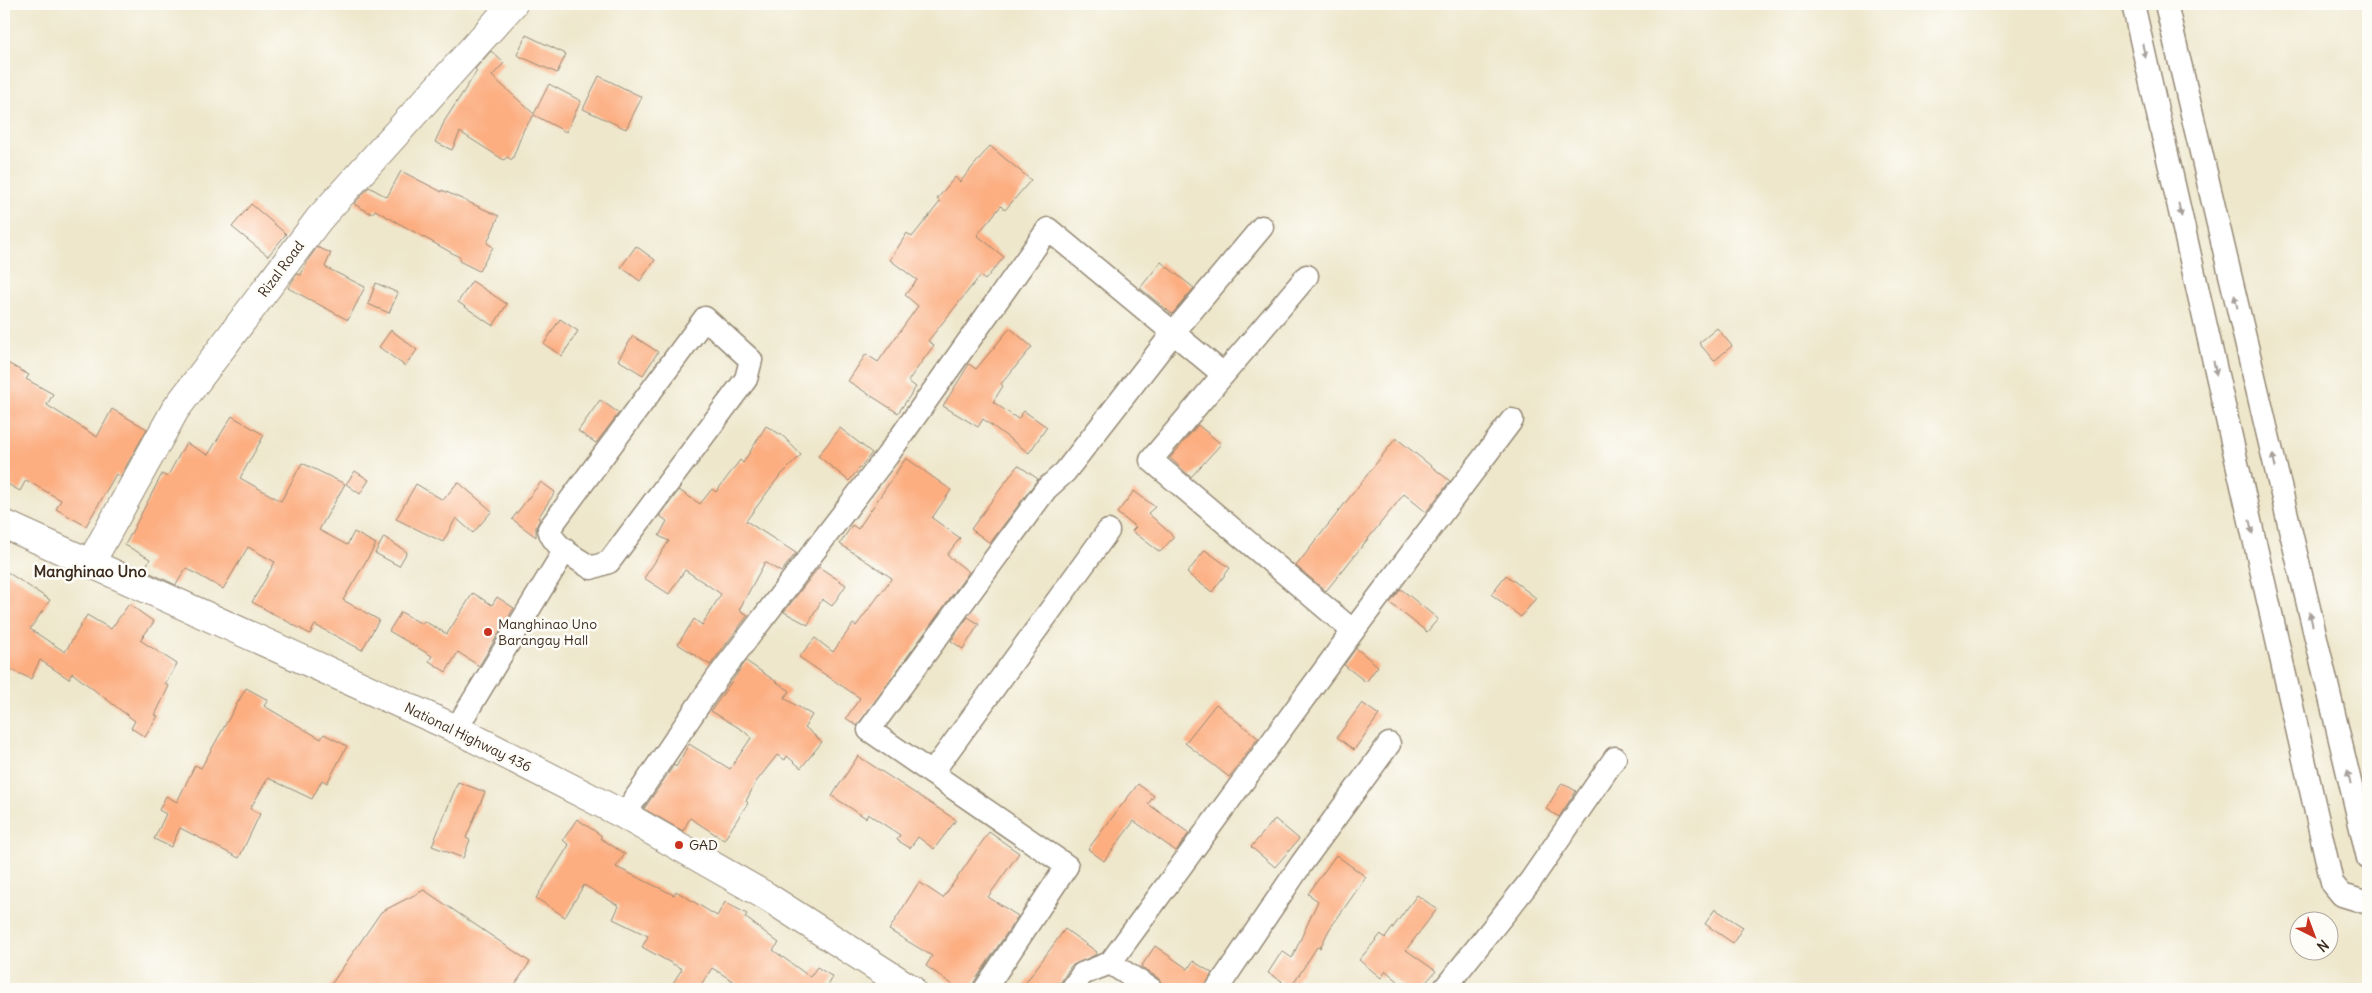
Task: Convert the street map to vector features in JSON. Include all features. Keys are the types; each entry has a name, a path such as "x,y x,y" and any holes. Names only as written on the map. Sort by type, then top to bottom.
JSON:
{"main road":[{"name":"Rizal Road","path":"90,564 175,410 318,219 513,4"},
{"name":"National Highway 436","path":"4,524 456,729 624,815 766,896 911,989"}],"street":[{"path":"2133,4 2332,883 2342,895 2368,903"},
{"path":"2166,4 2368,858"},
{"path":"985,989 1067,866 869,730 1046,489 1064,472 1173,333 1262,227"},
{"path":"624,815 717,678 887,456 1048,229 1223,374"},
{"path":"1307,276 1151,460 1353,631"},
{"path":"705,318 751,360 746,379 609,562 591,568 565,550 551,536 549,529 705,318"},
{"path":"1072,989 1082,974 1110,963 1353,631 1512,420"},
{"path":"932,774 1108,532"},
{"path":"456,729 565,550"},
{"path":"1217,989 1302,864 1389,744"},
{"path":"1444,989 1531,880 1615,758"},
{"path":"1110,963 1151,989"}],"building":[{"path":"526,35 566,54 557,73 517,55"},
{"path":"491,51 504,63 492,76 534,114 549,84 581,101 566,132 534,115 524,129 512,160 507,157 504,160 460,132 452,150 435,142 445,120 477,71 475,69"},
{"path":"599,76 642,97 626,129 583,109"},
{"path":"990,146 1031,180 1005,210 1001,206 977,235 1004,257 985,280 980,276 928,341 934,345 908,381 916,387 898,413 848,381 866,354 878,362 918,306 905,295 917,280 890,260 907,233 912,237 940,202 937,199 955,177 960,182"},
{"path":"401,171 442,192 442,190 499,216 487,243 493,247 479,271 459,261 461,258 375,210 372,214 354,204 369,187 387,197"},
{"path":"251,204 286,234 268,256 232,227"},
{"path":"636,246 655,260 640,281 621,267"},
{"path":"317,247 331,253 325,267 365,287 348,320 288,288 297,274 301,275 306,263"},
{"path":"1161,262 1194,288 1172,314 1140,288"},
{"path":"472,281 507,304 493,326 458,302"},
{"path":"376,283 398,293 389,313 368,304"},
{"path":"560,319 578,331 562,356 544,344"},
{"path":"1010,328 1032,347 1001,384 1003,386 993,402 1018,419 1024,411 1047,427 1029,453 983,419 978,427 943,406 969,364 976,369"},
{"path":"1717,328 1732,346 1714,361 1699,343"},
{"path":"391,330 417,350 405,366 379,347"},
{"path":"633,336 658,352 643,375 618,360"},
{"path":"4,361 29,375 26,379 53,394 47,405 97,437 112,409 147,429 120,477 116,474 86,526 56,509 61,500 26,480 20,491 4,482"},
{"path":"600,400 619,413 596,443 578,431"},
{"path":"232,416 264,435 240,478 281,501 302,463 345,484 319,530 347,545 354,532 376,544 343,600 379,620 362,650 315,625 310,634 252,602 275,562 248,547 223,589 186,568 176,585 144,570 150,559 125,545 162,474 167,477 186,443 208,455"},
{"path":"1198,425 1221,444 1191,477 1170,458"},
{"path":"766,426 783,436 801,455 778,478 746,521 796,553 781,572 765,562 739,610 748,615 710,665 678,644 694,619 702,625 721,594 685,570 669,594 644,578 669,541 659,536 667,521 660,516 679,490 700,504 712,489 716,492 740,460 743,463"},
{"path":"840,428 872,453 849,481 818,456"},
{"path":"1396,438 1450,481 1426,512 1404,494 1326,591 1296,566"},
{"path":"906,458 951,490 932,518 960,538 947,555 969,572 857,726 846,718 860,698 799,657 815,638 833,652 853,624 856,626 892,578 840,544 852,525 858,529"},
{"path":"1018,465 1038,479 990,543 971,529"},
{"path":"355,471 369,480 360,494 346,484"},
{"path":"458,482 492,511 473,533 456,518 443,542 396,519 416,484 443,500"},
{"path":"541,482 555,492 538,518 540,519 536,527 536,537 512,519"},
{"path":"1134,491 1155,507 1148,513 1174,537 1160,552 1132,531 1136,527 1117,513"},
{"path":"384,537 407,552 399,566 375,553"},
{"path":"1205,550 1230,568 1212,592 1187,573"},
{"path":"819,567 846,585 832,606 822,599 808,625 784,612"},
{"path":"4,570 50,600 30,629 65,652 87,615 111,629 129,604 154,622 140,640 177,664 165,684 169,686 155,715 158,716 145,737 131,728 135,721 72,673 69,679 40,660 31,679 4,666"},
{"path":"1506,575 1536,598 1521,617 1491,594"},
{"path":"1401,589 1438,619 1427,632 1390,603"},
{"path":"473,593 492,605 497,597 514,608 479,666 458,652 446,672 429,661 432,656 389,631 401,612 422,624 424,621 447,634"},
{"path":"968,617 979,624 963,649 951,641"},
{"path":"1356,648 1378,666 1366,682 1344,665"},
{"path":"746,661 790,691 784,698 812,715 805,727 822,742 801,768 787,756 785,760 777,755 756,782 746,801 748,803 724,840 690,818 683,831 644,809 674,765 676,767 689,744 730,769 751,738 744,731 711,711"},
{"path":"246,688 268,700 264,706 321,739 324,734 347,746 327,783 322,780 312,799 268,778 250,809 260,814 239,858 180,828 171,847 154,839 166,814 159,810 166,796 177,802 195,765 201,768"},
{"path":"1362,703 1379,715 1354,750 1337,737"},
{"path":"1216,704 1258,738 1229,777 1185,743"},
{"path":"858,756 956,820 934,849 918,837 910,848 897,840 900,835 868,814 866,818 832,796"},
{"path":"458,782 485,792 466,838 470,840 463,858 432,846"},
{"path":"1562,783 1576,791 1559,817 1546,809"},
{"path":"1138,784 1154,796 1148,804 1189,833 1176,851 1134,821 1104,861 1088,849"},
{"path":"577,819 602,836 600,838 625,854 616,867 674,895 676,891 717,916 725,902 747,914 745,917 779,943 773,950 810,977 817,967 833,977 826,989 746,989 712,968 698,989 669,989 682,969 642,947 648,936 613,919 619,906 584,885 565,917 536,898 569,845 563,840"},
{"path":"1275,819 1299,839 1275,867 1251,847"},
{"path":"989,832 1019,853 988,897 1018,916 974,982 972,989 959,989 926,966 932,956 889,930 919,882 943,898"},
{"path":"1336,855 1366,877 1329,930 1320,948 1317,947 1290,989 1279,989 1282,981 1268,973 1282,951 1292,958 1318,901 1308,894"},
{"path":"424,890 530,962 512,989 328,989 381,912"},
{"path":"1417,895 1437,909 1406,950 1436,971 1420,989 1407,989 1386,971 1381,978 1359,960 1381,934 1385,938"},
{"path":"1715,909 1743,927 1733,943 1705,924"},
{"path":"1065,929 1097,952 1095,955 1071,966 1059,989 1021,989"},
{"path":"1155,946 1188,969 1193,961 1212,973 1204,989 1164,989 1158,978 1141,967"}],"place":[{"name":"Manghinao Uno Barangay Hall","path":"488,632"},
{"name":"GAD","path":"679,845"}],"district":[{"name":"Manghinao Uno","path":"90,571"}]}
